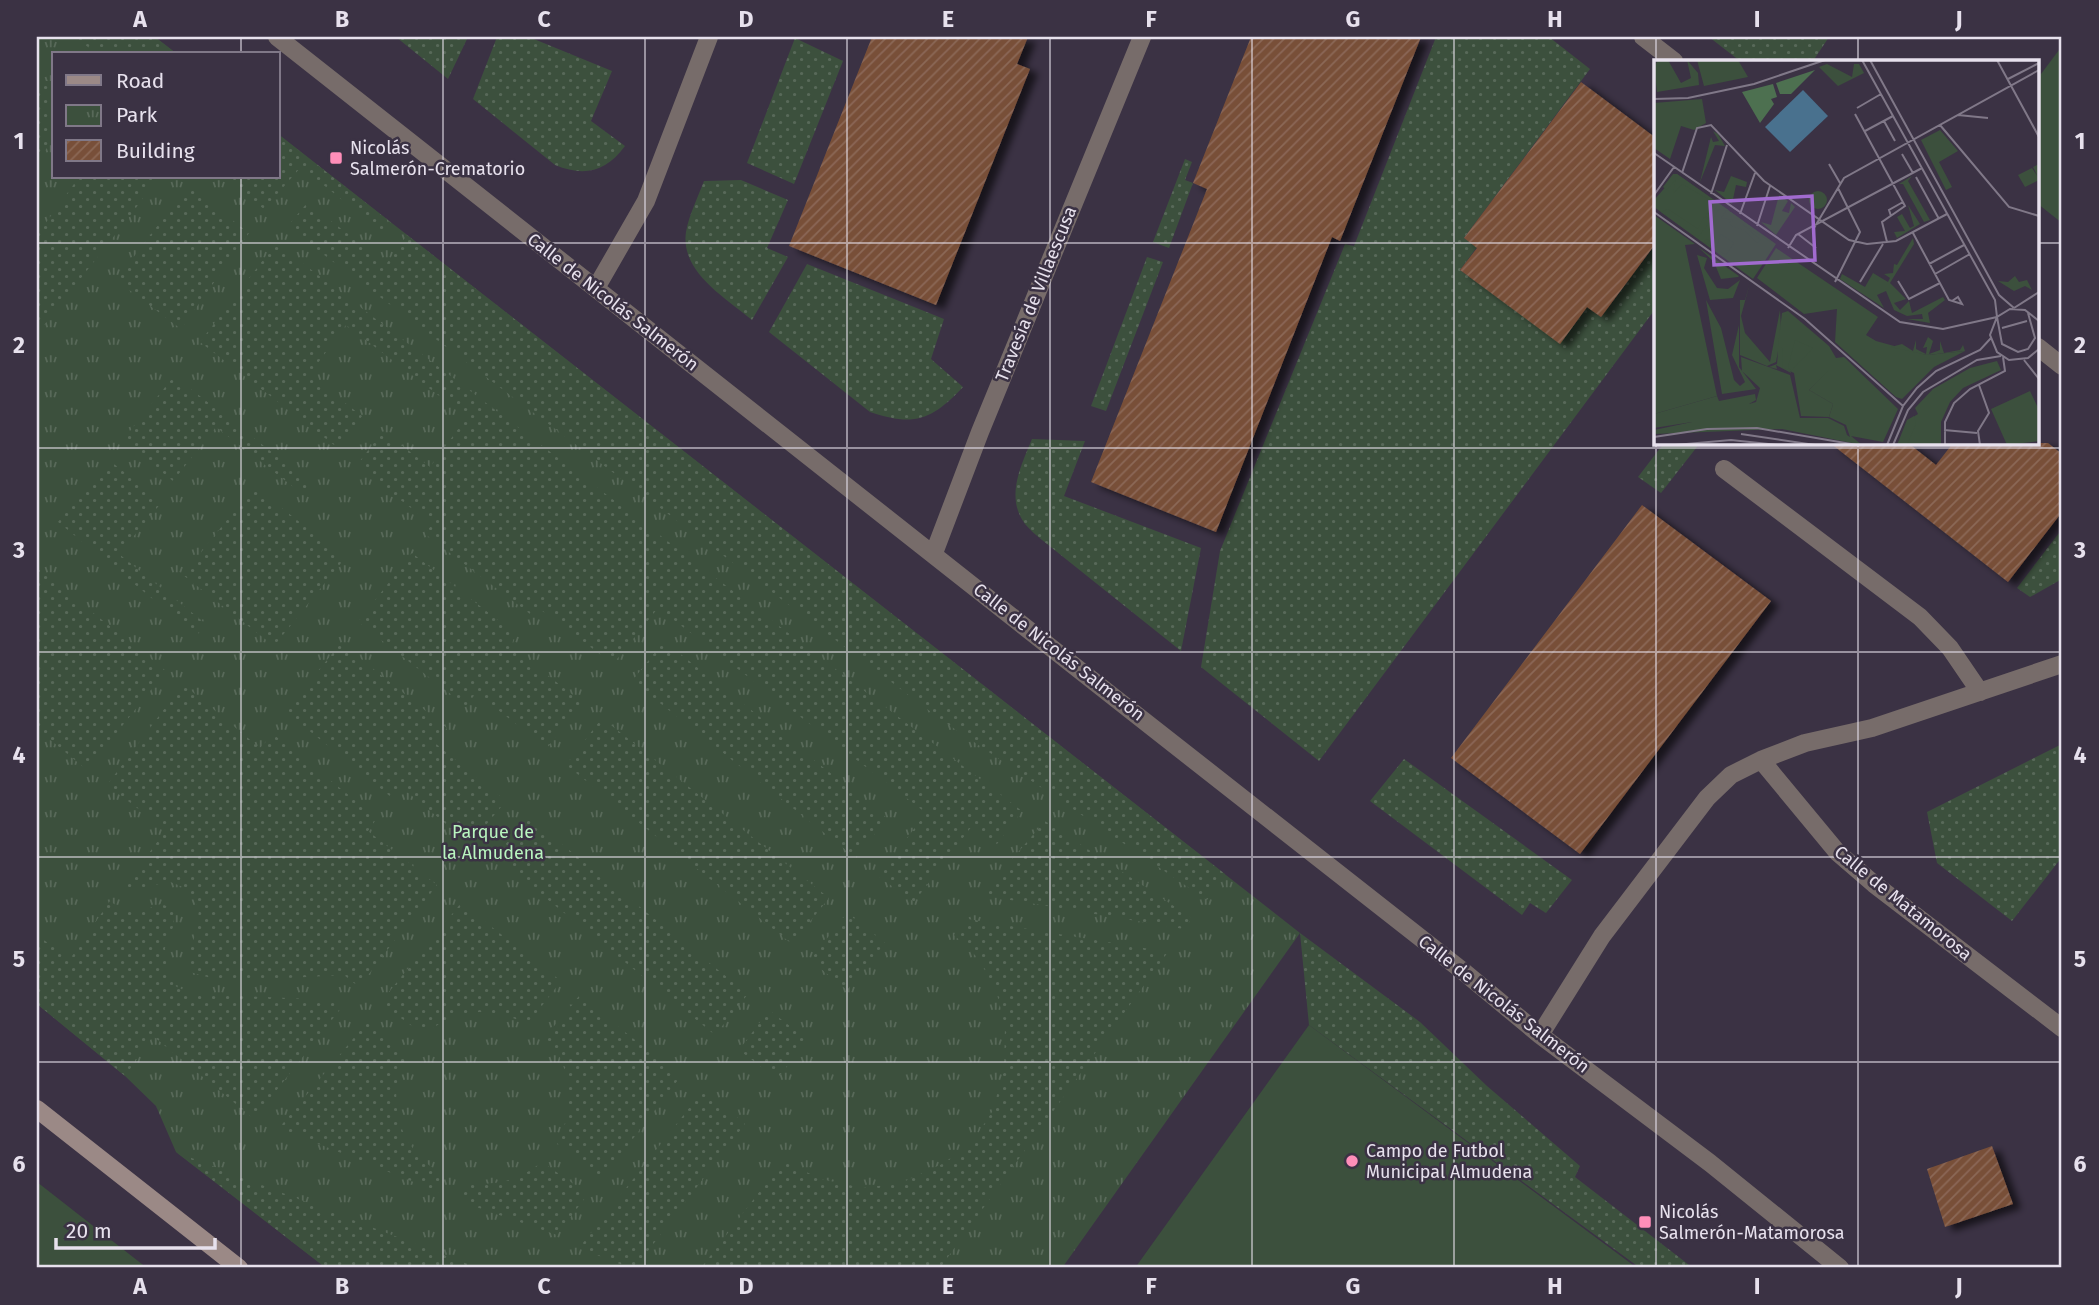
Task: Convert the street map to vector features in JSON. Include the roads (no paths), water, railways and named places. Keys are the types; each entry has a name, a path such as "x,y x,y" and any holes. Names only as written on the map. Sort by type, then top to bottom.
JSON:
{"street":[{"name":"Calle de Nicolás Salmerón","path":"277,37 934,553 1540,1035 1710,1163 1840,1268"},
{"path":"596,288 646,201 709,37"},
{"name":"Travesía de Villaescusa","path":"934,553 972,452 1142,37"},
{"path":"1643,37 1673,60"},
{"path":"2039,348 2062,366"},
{"path":"1724,468 1920,617 1950,648 1980,692"},
{"path":"1540,1035 1602,936 1707,798 1731,775 1805,743 1872,728 2062,664"},
{"name":"Calle de Matamorosa","path":"1761,760 1838,853 1874,884 2062,1028"},
{"path":"37,1109 239,1268"}],"place":[{"name":"Nicolás Salmerón-Crematorio","path":"336,158"},
{"name":"Campo de Futbol Municipal Almudena","path":"1352,1161"},
{"name":"Nicolás Salmerón-Matamorosa","path":"1645,1222"}],"park label":[{"name":"Parque de la Almudena","path":"493,842"}]}
